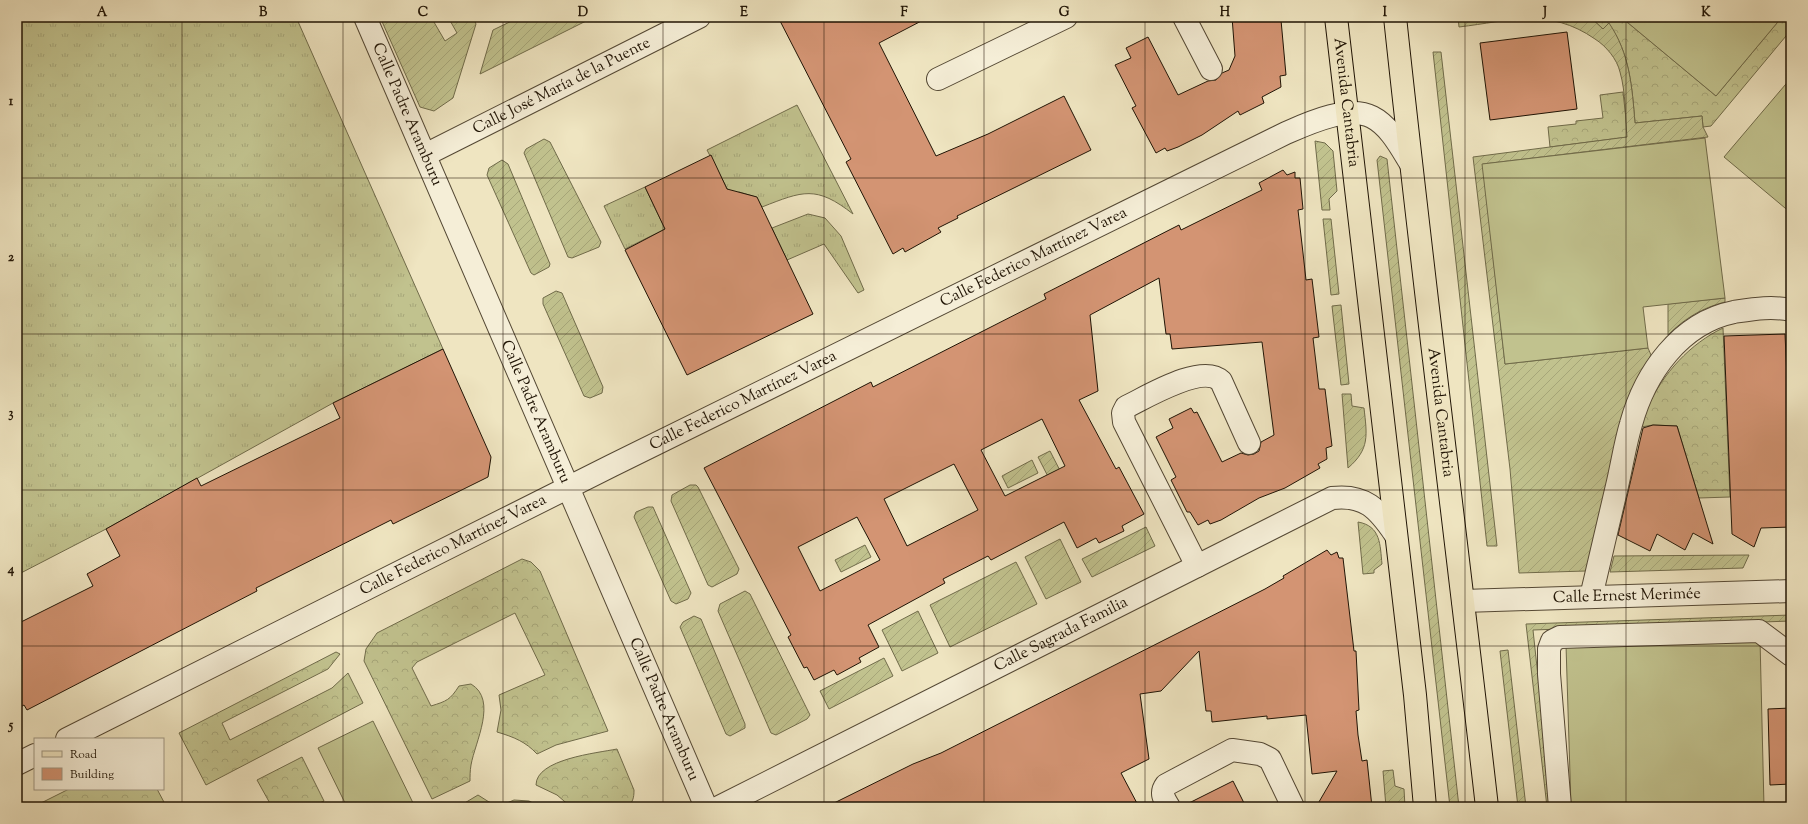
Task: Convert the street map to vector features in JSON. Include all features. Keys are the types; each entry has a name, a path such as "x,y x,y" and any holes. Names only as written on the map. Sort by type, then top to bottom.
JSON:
{"main road":[{"name":"Avenida Cantabria","path":"1336,17 1415,695 1425,807"},
{"name":"Avenida Cantabria","path":"1395,17 1486,807"}],"street":[{"name":"Calle Padre Aramburu","path":"365,17 706,807"},
{"name":"Calle José María de la Puente","path":"425,155 699,17"},
{"path":"938,79 1066,17"},
{"path":"1184,17 1211,69"},
{"name":"Calle Federico Martínez Varea","path":"68,738 1286,132 1317,119 1347,113 1372,117 1392,135 1411,164"},
{"path":"1591,597 1631,423 1643,391 1657,366 1670,350 1689,332 1707,321 1723,314 1753,308 1777,307 1791,310"},
{"path":"1197,566 1124,422 1123,413 1126,407 1186,379 1208,375 1215,376 1221,381 1249,443"},
{"name":"Calle Sagrada Familia","path":"719,807 1332,498 1346,496 1358,499 1371,506 1384,518 1396,534"},
{"name":"Calle Ernest Merimée","path":"1463,601 1791,591"},
{"path":"1560,807 1549,674 1549,649 1552,640 1560,637 1759,631 1791,655"},
{"path":"1169,807 1162,795 1162,790 1166,785 1232,750 1260,754 1270,759 1293,807"},
{"path":"17,764 34,756"}],"green space":[{"path":"17,17 296,17 443,349 333,403 106,529 17,575"},
{"path":"380,17 431,17 445,41 457,33 448,17 473,17 476,24 453,98 434,111 420,107"},
{"path":"520,17 594,17 480,74 493,30"},
{"path":"1458,17 1590,17 1603,29 1609,23 1622,47 1626,59 1633,97 1635,123 1702,116 1703,127 1708,137 1483,164 1505,364 1648,348 1651,355 1635,383 1619,434 1586,571 1519,573 1510,469 1473,157 1627,137 1624,96 1619,67 1614,58 1603,45 1578,29 1562,23 1529,19 1459,27"},
{"path":"1590,17 1621,17 1716,96 1782,17 1791,17 1791,30 1711,126 1703,127 1702,116 1635,123 1629,71 1622,47 1609,24 1603,29"},
{"path":"1621,17 1782,17 1716,96"},
{"path":"1433,52 1441,52 1497,546 1487,546"},
{"path":"1791,78 1791,213 1724,157"},
{"path":"1623,92 1628,137 1550,147 1548,127 1576,124 1576,121 1603,118 1600,95"},
{"path":"797,105 853,214 829,198 819,195 809,194 788,197 762,207 756,197 739,192 731,196 707,150"},
{"path":"1705,138 1725,298 1643,307 1648,348 1505,364 1482,164"},
{"path":"544,139 550,142 601,242 599,247 572,258 568,257 524,153 526,149"},
{"path":"1315,141 1325,143 1333,151 1337,191 1329,199 1330,210 1322,210"},
{"path":"1380,156 1387,159 1459,807 1450,807 1377,160"},
{"path":"502,160 508,164 550,264 549,267 534,275 531,273 487,175 489,168"},
{"path":"645,187 665,229 625,249 604,206"},
{"path":"808,214 825,218 841,236 864,290 858,293 824,244 787,260 772,228"},
{"path":"1323,219 1331,219 1339,294 1331,295"},
{"path":"556,291 562,293 603,387 602,393 590,398 584,396 543,304 543,298"},
{"path":"1725,298 1725,302 1694,314 1668,335 1668,304"},
{"path":"1341,305 1349,384 1341,385 1332,306"},
{"path":"1723,328 1730,497 1699,498 1677,426 1653,425 1641,427 1641,424 1654,395 1669,371 1700,342"},
{"path":"1342,394 1351,394 1352,406 1364,408 1366,426 1364,448 1348,468"},
{"path":"1050,451 1072,494 1060,500 1038,457"},
{"path":"1032,460 1038,473 1008,488 1002,476"},
{"path":"690,485 696,485 698,487 739,569 737,574 712,587 708,585 671,501 672,495"},
{"path":"648,507 653,507 691,593 688,599 676,604 671,601 634,517 636,512"},
{"path":"1358,522 1366,524 1371,528 1378,537 1380,543 1382,564 1374,570 1374,573 1363,574"},
{"path":"1146,527 1155,546 1092,577 1082,559"},
{"path":"1060,539 1081,582 1046,599 1025,557"},
{"path":"865,545 871,557 841,572 835,560"},
{"path":"1749,555 1743,568 1610,572 1614,556"},
{"path":"522,559 531,562 540,571 608,731 556,745 537,754 519,740 497,732 501,710 499,695 545,675 515,613 417,662 412,668 431,706 448,699 459,686 471,684 479,691 483,700 483,722 471,765 470,781 432,799 364,661 366,649 377,633"},
{"path":"1016,562 1037,604 950,647 930,605"},
{"path":"745,591 750,594 810,715 807,719 776,735 771,733 718,611 720,604"},
{"path":"918,611 938,653 902,671 882,630"},
{"path":"1791,615 1791,621 1533,630 1552,807 1547,807 1526,624"},
{"path":"694,616 701,619 745,724 745,728 730,736 726,734 680,627 683,622"},
{"path":"1760,639 1764,807 1571,807 1566,645"},
{"path":"1508,650 1526,807 1518,807 1500,651"},
{"path":"336,652 340,654 328,669 222,723 230,740 332,688 348,673 363,703 206,785 179,733"},
{"path":"884,658 893,676 829,709 820,691"},
{"path":"373,721 415,807 347,807 318,748"},
{"path":"617,749 634,790 633,800 626,807 571,807 557,795 536,785 539,776 546,769 556,763 583,755"},
{"path":"302,757 324,801 311,807 272,807 257,780"},
{"path":"1393,770 1395,786 1404,789 1405,807 1386,807 1383,771"},
{"path":"67,790 158,790 165,804 160,807 33,807"},
{"path":"478,795 489,802 500,806 514,800 529,801 541,807 458,807"}],"building":[{"path":"778,17 929,17 879,43 936,156 988,134 1064,96 1091,150 957,216 958,218 938,228 941,232 905,252 903,248 893,254 846,162 851,159"},
{"path":"1232,17 1274,17 1274,19 1281,20 1286,75 1280,76 1281,87 1262,97 1264,103 1240,115 1238,111 1202,135 1178,147 1167,151 1165,148 1156,153 1132,108 1136,106 1115,65 1131,58 1126,48 1148,37 1178,95 1208,81 1216,80 1222,73 1229,70 1235,56"},
{"path":"1567,32 1577,109 1490,120 1480,43"},
{"path":"711,155 727,189 757,197 813,314 687,375 625,250 665,229 645,187"},
{"path":"1283,170 1287,175 1295,172 1295,178 1300,178 1303,209 1298,210 1306,280 1312,279 1319,337 1313,338 1319,389 1325,389 1332,446 1326,448 1327,459 1318,464 1320,468 1285,488 1259,498 1221,520 1210,524 1208,520 1198,525 1190,512 1187,512 1171,480 1176,477 1156,437 1173,428 1169,419 1191,408 1194,413 1197,412 1222,462 1241,453 1248,455 1259,451 1261,442 1274,435 1262,342 1172,349 1170,334 1166,334 1159,278 1090,315 1098,391 1079,400 1116,469 1119,467 1144,514 1122,526 1124,531 1099,543 1096,538 1077,548 1064,522 991,560 988,556 943,579 945,583 868,625 879,647 859,658 861,662 837,675 834,670 814,680 807,667 804,668 788,637 791,635 704,468 871,382 873,387 1046,299 1044,294 1179,225 1181,230 1262,190 1259,183","holes":["1042,419 1065,466 1005,496 981,450","954,464 978,510 907,546 884,499","857,517 880,560 820,591 798,547"]},
{"path":"1785,334 1791,466 1791,527 1761,528 1754,547 1732,534 1724,336"},
{"path":"443,349 491,457 488,477 393,524 391,520 256,588 257,591 27,710 24,705 17,709 17,624 93,586 87,574 120,556 106,529 197,478 201,486 340,418 333,403"},
{"path":"1653,425 1677,426 1713,544 1693,533 1685,550 1657,534 1650,551 1618,535 1643,428"},
{"path":"1327,550 1331,555 1337,552 1339,558 1343,558 1354,651 1356,651 1359,710 1356,711 1358,735 1362,761 1367,760 1372,807 1316,807 1337,771 1312,774 1306,715 1267,719 1267,716 1212,722 1211,711 1206,711 1199,651 1161,691 1140,694 1149,759 1121,773 1139,807 826,807 913,764 941,753 1265,589 1284,578 1283,576"},
{"path":"1791,708 1791,784 1770,785 1768,709"},
{"path":"1233,781 1246,807 1181,807"}]}
